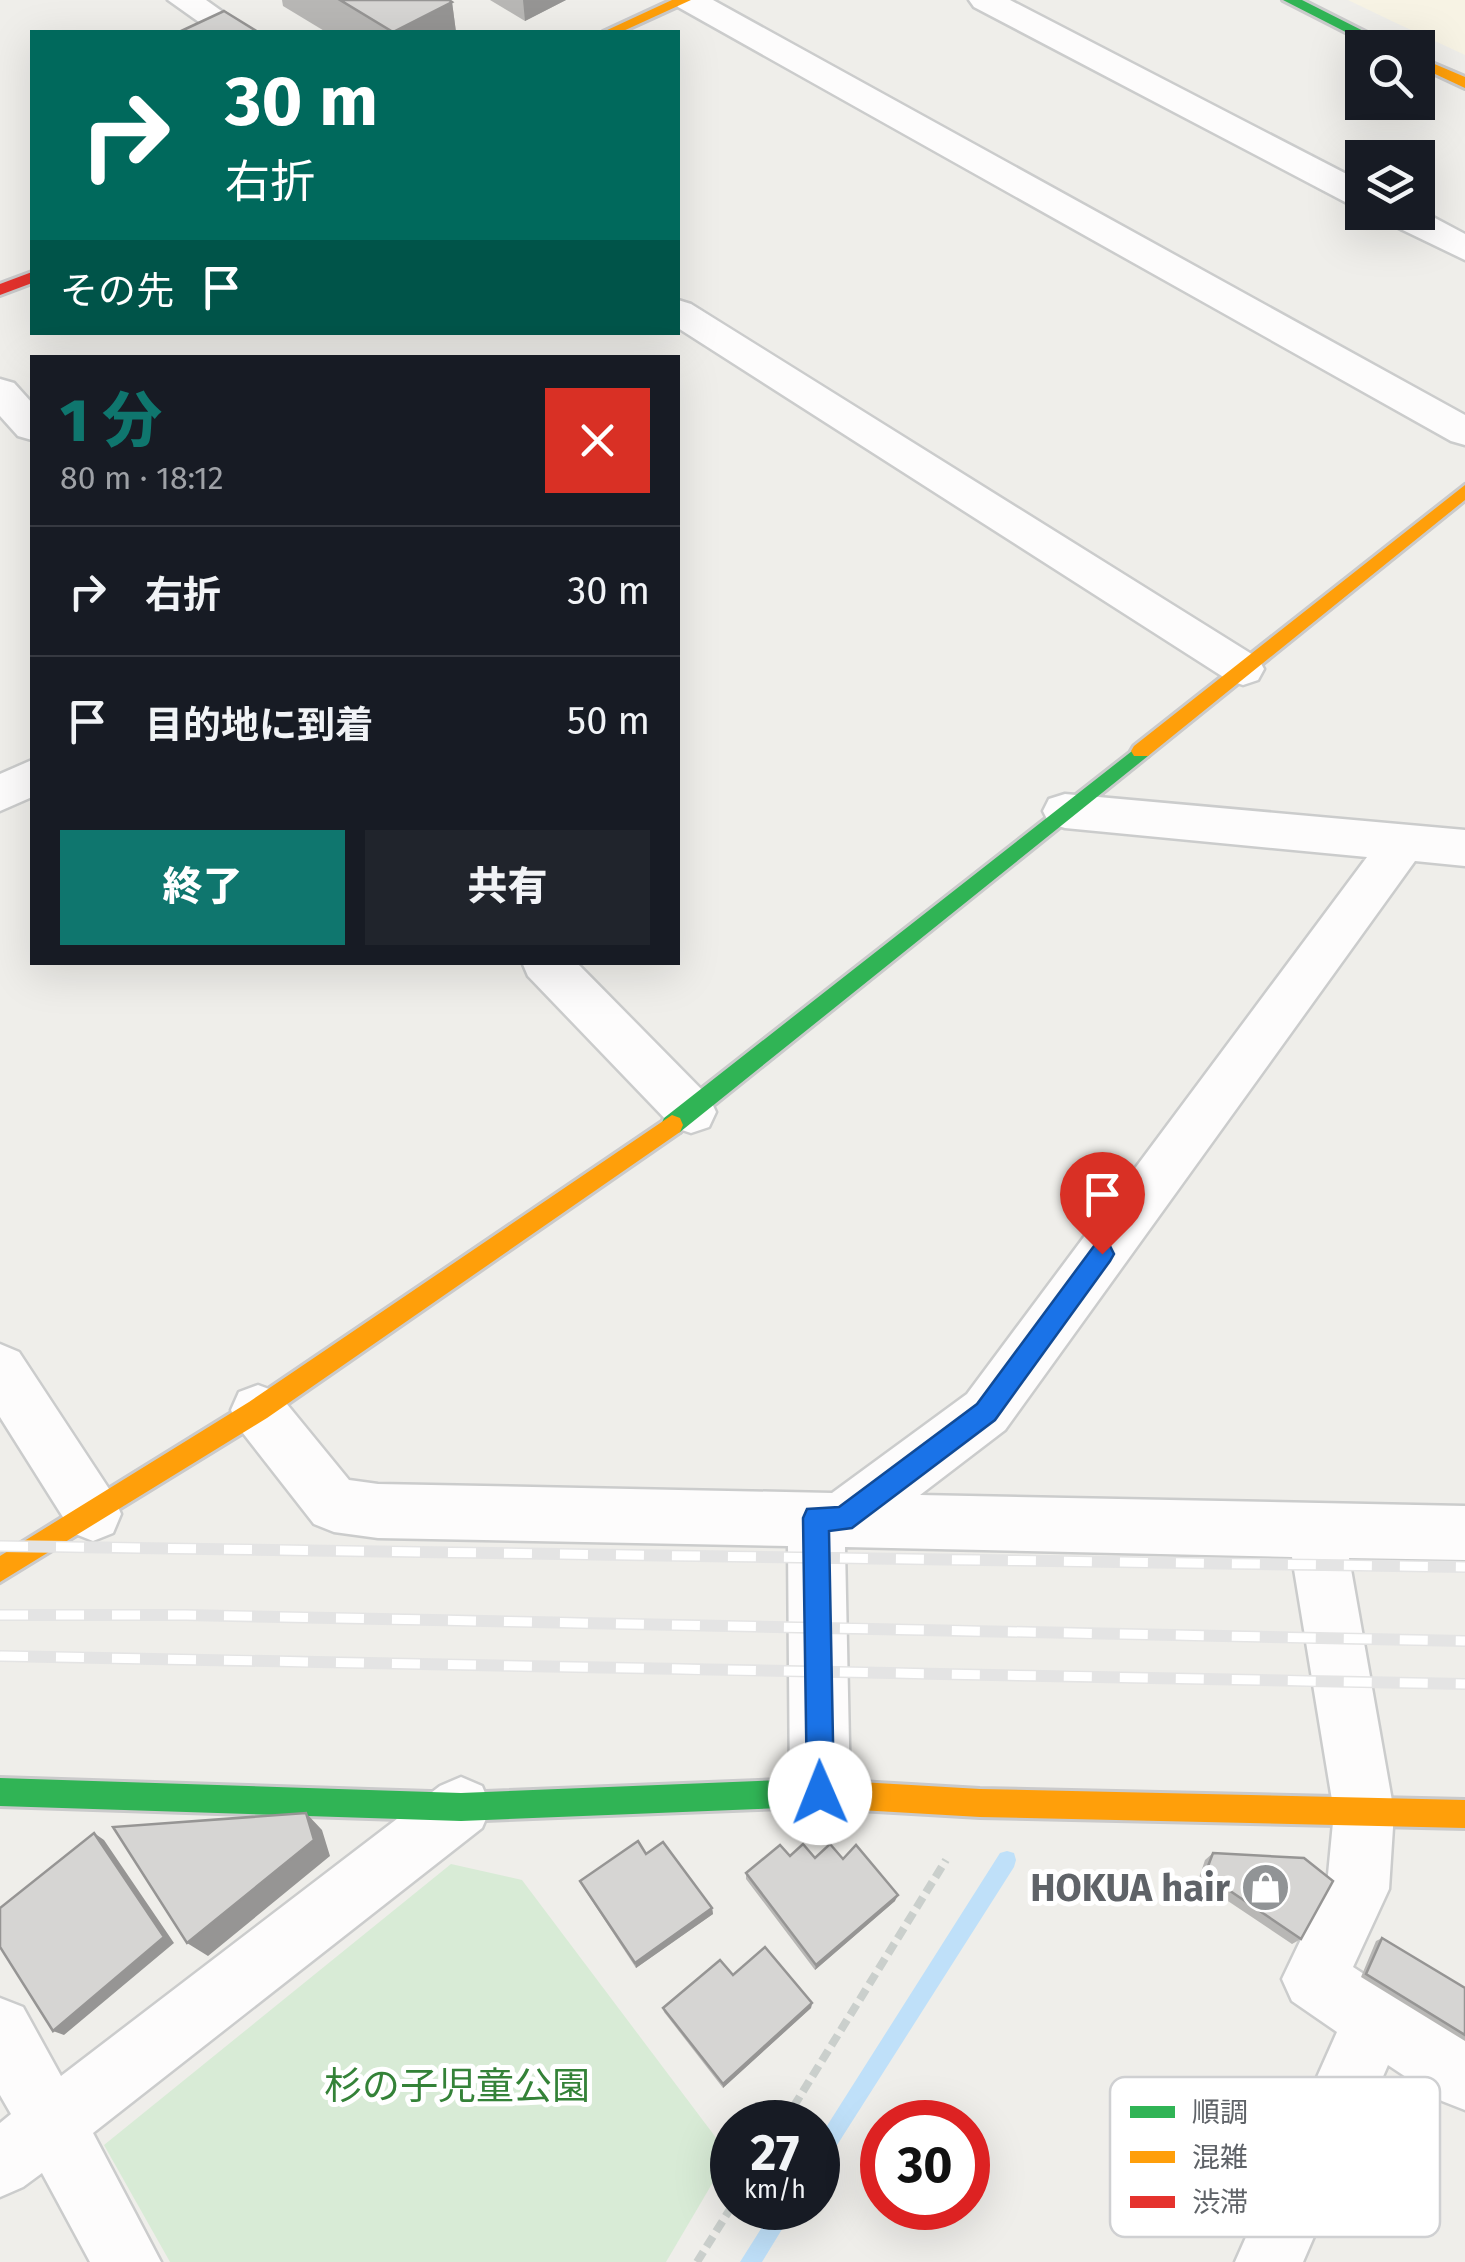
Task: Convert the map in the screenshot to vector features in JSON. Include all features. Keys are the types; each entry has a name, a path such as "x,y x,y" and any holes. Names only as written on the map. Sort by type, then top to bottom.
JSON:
{"street":[{"path":"184,0 233,30"},
{"path":"615,30 687,0 1465,432"},
{"path":"986,0 1345,187"},
{"path":"1290,0 1352,30"},
{"path":"1435,69 1465,84"},
{"path":"1429,230 1465,249"},
{"path":"0,290 30,278"},
{"path":"680,313 1243,669"},
{"path":"0,392 30,425"},
{"path":"0,1570 258,1410 691,1112 1465,490"},
{"path":"0,794 30,778"},
{"path":"1064,811 1465,848"},
{"path":"830,1519 986,1412 1403,842"},
{"path":"547,965 691,1112"},
{"path":"0,1368 93,1514"},
{"path":"258,1410 334,1505 378,1511 1465,1532"},
{"path":"820,1793 830,1519"},
{"path":"1316,1530 1364,1812 1358,1889 1314,1978 1465,2078"},
{"path":"0,1792 461,1807 820,1793 980,1803 1465,1814"},
{"path":"0,2164 461,1807"},
{"path":"1350,2077 1375,2020"},
{"path":"0,2030 126,2262"},
{"path":"1269,2262 1280,2237"}],"path":[{"path":"798,2100 980,1803"},
{"path":"697,2262 717,2230"}],"shaded area":[{"path":"1348,0 1465,0 1465,55 1435,41 1435,30 1411,30"}],"green space":[{"name":"杉の子児童公園","path":"451,1864 522,1880 710,2130 710,2187 666,2262 170,2262 104,2145"}],"building":[{"path":"340,0 452,2 397,30 390,30"},
{"path":"224,11 255,30 183,30"},
{"path":"306,1813 314,1840 187,1943 113,1827"},
{"path":"94,1833 164,1937 53,2031 0,1947 0,1908"},
{"path":"638,1841 646,1854 663,1842 712,1908 635,1963 580,1881"},
{"path":"803,1844 815,1858 830,1844 843,1859 856,1845 898,1895 816,1965 746,1873 780,1845 790,1856"},
{"path":"1213,1853 1304,1858 1333,1881 1301,1939 1205,1874"},
{"path":"1382,1938 1465,1988 1465,2035 1366,1974"},
{"path":"765,1947 812,2003 723,2084 663,2008 720,1960 733,1975"}],"waterway":[{"path":"840,2122 1007,1860"},
{"path":"750,2262 771,2230"}],"railway":[{"path":"0,1546 1465,1567"},
{"path":"0,1615 186,1615 1465,1641"},
{"path":"0,1656 1465,1684"}],"traffic: fast":[{"path":"1290,0 1352,30"},
{"path":"672,1125 1141,751"},
{"path":"0,1792 461,1807 808,1793"}],"traffic: slow":[{"path":"615,30 684,0"},
{"path":"1435,69 1465,83"},
{"path":"1141,751 1465,491"},
{"path":"0,1570 258,1410 672,1125"},
{"path":"808,1793 980,1803 1465,1814"}],"traffic: jam":[{"path":"0,290 30,278"}],"place":[{"name":"HOKUA hair","path":"1265,1888"}],"route":[{"path":"820,1793 816,1518 843,1519 986,1412 1102,1254"}]}
